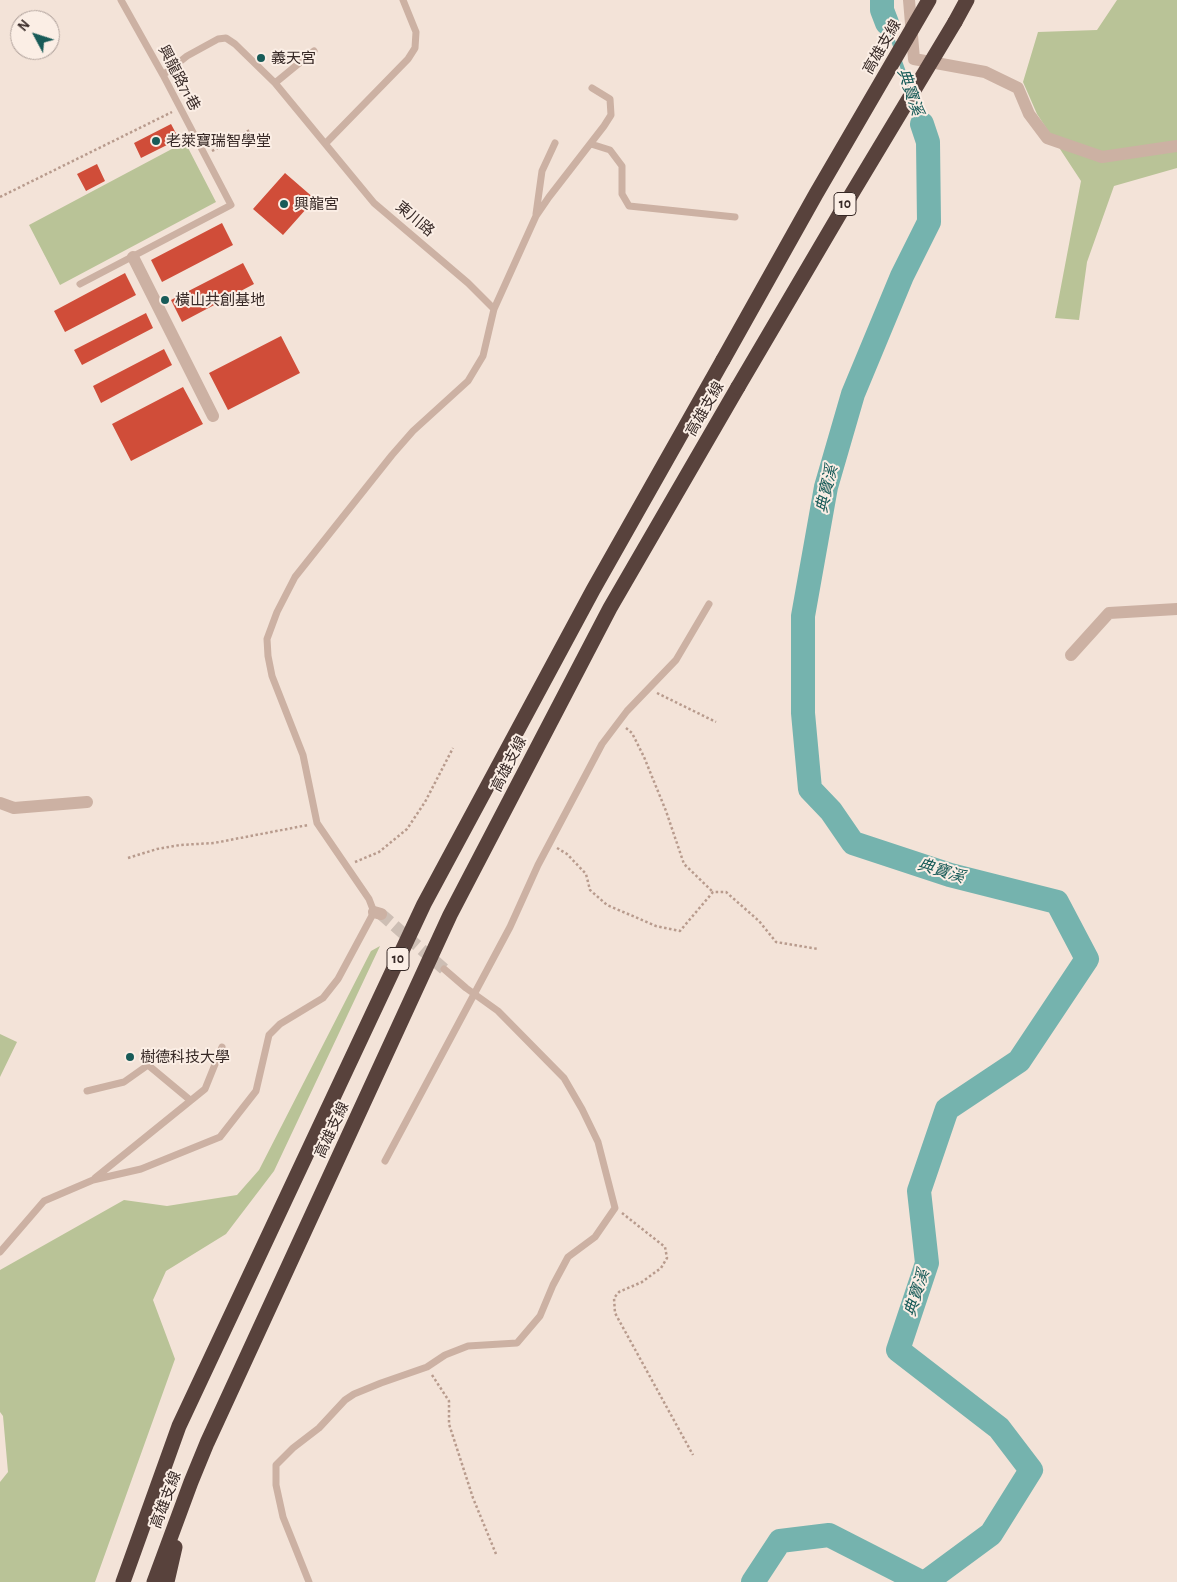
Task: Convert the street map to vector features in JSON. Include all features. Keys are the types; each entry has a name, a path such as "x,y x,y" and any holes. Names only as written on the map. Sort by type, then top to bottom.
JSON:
{"highway":[{"name":"高雄支線","path":"124,1578 179,1426 424,904 588,599 816,194 929,0"},
{"name":"高雄支線","path":"154,1582 207,1443 450,915 610,608 738,387 967,0"},
{"path":"167,1582 191,1482"}],"street":[{"path":"909,0 914,59 985,72 1018,88 1028,114 1047,138 1102,157 1177,146"},
{"path":"133,256 213,416"},
{"path":"1071,655 1109,613 1177,609"},
{"path":"0,803 14,808 87,802"}],"lane":[{"name":"興龍路71巷","path":"121,0 163,75 231,205 133,256"},
{"path":"326,143 408,59 415,48 416,32 402,0"},
{"name":"東川路","path":"163,75 206,45 218,39 226,38 235,44 275,83 374,203 468,282 494,309"},
{"path":"275,83 314,51"},
{"path":"0,1252 44,1201 93,1180 141,1169 220,1137 256,1091 269,1035 280,1024 323,998 338,979 378,913 316,824 303,755 272,676 267,639 277,612 295,577 392,455 413,431 468,380 483,356 494,309 536,216 611,115 610,99 592,88"},
{"path":"536,216 542,171 555,143"},
{"path":"590,144 610,150 622,166 622,194 629,206 736,217"},
{"path":"80,284 133,256"},
{"path":"385,1161 510,927 550,844 602,744 619,721 676,660 709,604"},
{"path":"309,1582 283,1518 276,1485 276,1465 293,1448 319,1428 345,1400 381,1383 427,1367 445,1355 468,1346 517,1343 540,1316 553,1285 568,1257 595,1237 615,1208 598,1142 564,1078 498,1011 444,969"},
{"path":"93,1180 205,1089 222,1047"},
{"path":"88,1091 124,1082 148,1065 190,1100"}],"path":[{"path":"0,197 180,108"},
{"path":"205,154 250,130"},
{"path":"648,689 669,697 716,722"},
{"path":"619,721 632,733 637,742 666,811 684,864 713,892 726,892 759,922 776,942 818,950"},
{"path":"346,865 379,852 407,829 425,802 453,748"},
{"path":"128,858 157,849 180,845 214,843 316,824"},
{"path":"550,844 567,854 586,874 590,890 607,905 656,926 680,931 713,892"},
{"path":"615,1208 665,1247 668,1258 661,1268 642,1282 619,1292 614,1298 615,1313 693,1455"},
{"path":"427,1367 449,1401 449,1424 473,1498 496,1554"}],"green space":[{"path":"1117,0 1177,0 1177,168 1114,186 1087,262 1079,320 1055,318 1081,181 1037,114 1023,82 1038,32 1097,30"},
{"path":"185,142 216,202 60,285 29,225"},
{"path":"380,946 274,1171 226,1234 166,1271 153,1300 175,1359 95,1582 0,1582 0,1482 8,1472 3,1416 0,1412 0,1270 124,1200 167,1206 237,1195 259,1170 371,951"},
{"path":"0,1034 17,1042 0,1077"}],"building":[{"name":"老萊寶瑞智學堂","path":"171,124 179,139 141,158 134,143"},
{"path":"97,164 105,181 86,191 77,174"},
{"name":"興龍宮","path":"285,173 315,199 283,235 253,209"},
{"path":"222,223 233,245 162,282 151,260"},
{"path":"243,263 254,284 182,322 171,300"},
{"path":"125,273 136,295 65,332 54,311"},
{"path":"146,313 153,328 82,365 74,350"},
{"path":"281,336 300,373 228,410 209,373"},
{"path":"164,349 172,365 101,403 93,386"},
{"path":"183,387 203,424 131,461 112,424"}],"waterway":[{"name":"典寶溪","path":"882,0 882,10 887,23"},
{"name":"典寶溪","path":"887,23 896,49"},
{"name":"典寶溪","path":"900,61 910,89"},
{"name":"典寶溪","path":"914,101 922,124"},
{"name":"典寶溪","path":"922,124 928,142 929,222 902,276 853,394 826,487 803,616 803,713 810,789 831,811 853,843 950,875 1057,902 1087,959 1019,1061 947,1109 919,1191 927,1263 898,1350 999,1428 1031,1470 991,1534 926,1582"},
{"name":"典寶溪","path":"753,1582 780,1541 829,1535 921,1582"}],"tunnel":[{"path":"381,914 444,969"}],"place":[{"name":"義天宮","path":"261,58"},
{"name":"老萊寶瑞智學堂","path":"156,141"},
{"name":"興龍宮","path":"284,204"},
{"name":"橫山共創基地","path":"165,300"},
{"name":"樹德科技大學","path":"130,1057"}]}
